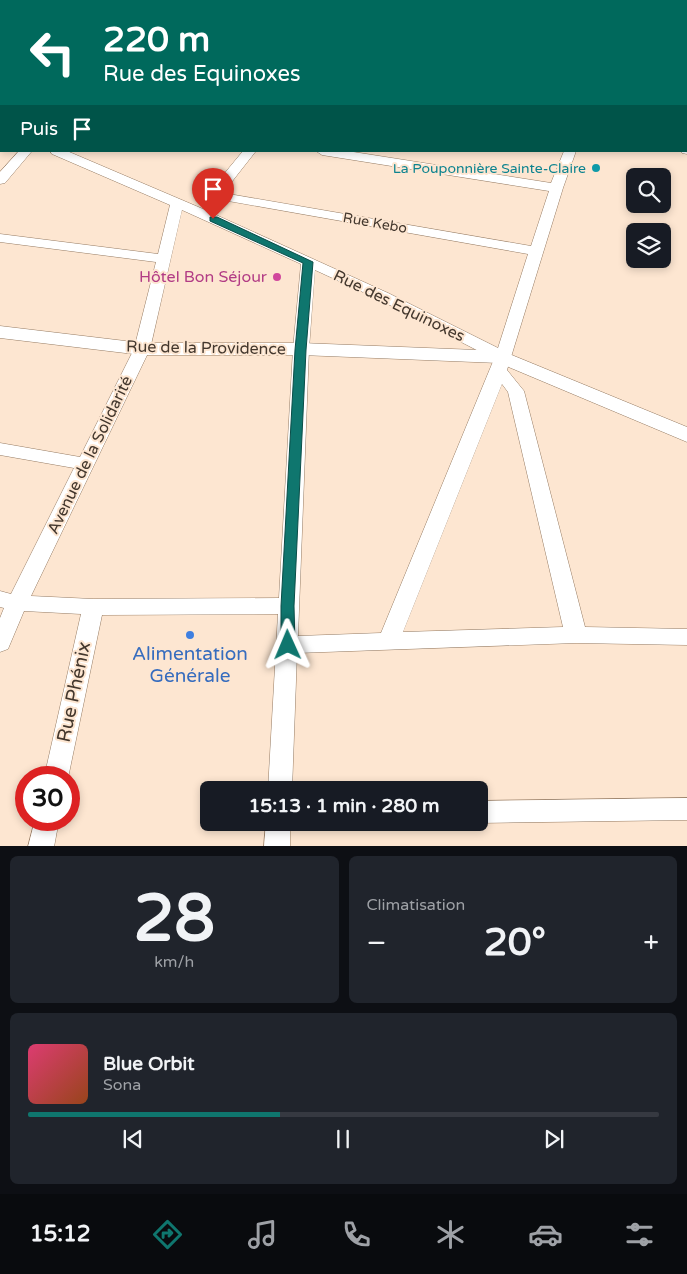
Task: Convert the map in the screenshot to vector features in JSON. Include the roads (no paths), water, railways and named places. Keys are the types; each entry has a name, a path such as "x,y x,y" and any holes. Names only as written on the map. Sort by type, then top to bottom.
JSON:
{"street":[{"path":"1,179 25,152"},
{"name":"Rue des Equinoxes","path":"58,152 198,212 383,296 500,363 687,435"},
{"path":"198,212 249,152"},
{"path":"328,152 556,188"},
{"path":"388,642 500,363 556,188 570,152"},
{"name":"Rue Kebo","path":"214,195 535,252"},
{"name":"Avenue de la Solidarité","path":"0,643 9,601 86,464 142,349 177,204"},
{"path":"0,238 163,259"},
{"path":"280,781 300,350 308,262"},
{"name":"Rue de la Providence","path":"0,332 142,349 300,350 500,363"},
{"path":"500,363 516,391 576,635"},
{"path":"0,450 86,464"},
{"path":"9,601 93,607 288,606"},
{"name":"Rue Phénix","path":"59,766 93,607"},
{"path":"288,645 576,635 687,637"},
{"path":"488,812 687,809"},
{"path":"41,846 44,831"},
{"path":"277,846 278,831"}],"place":[{"name":"La Pouponnière Sainte-Claire","path":"596,168"},
{"name":"Hôtel Bon Séjour","path":"277,277"},
{"name":"Alimentation Générale","path":"190,635"}]}
